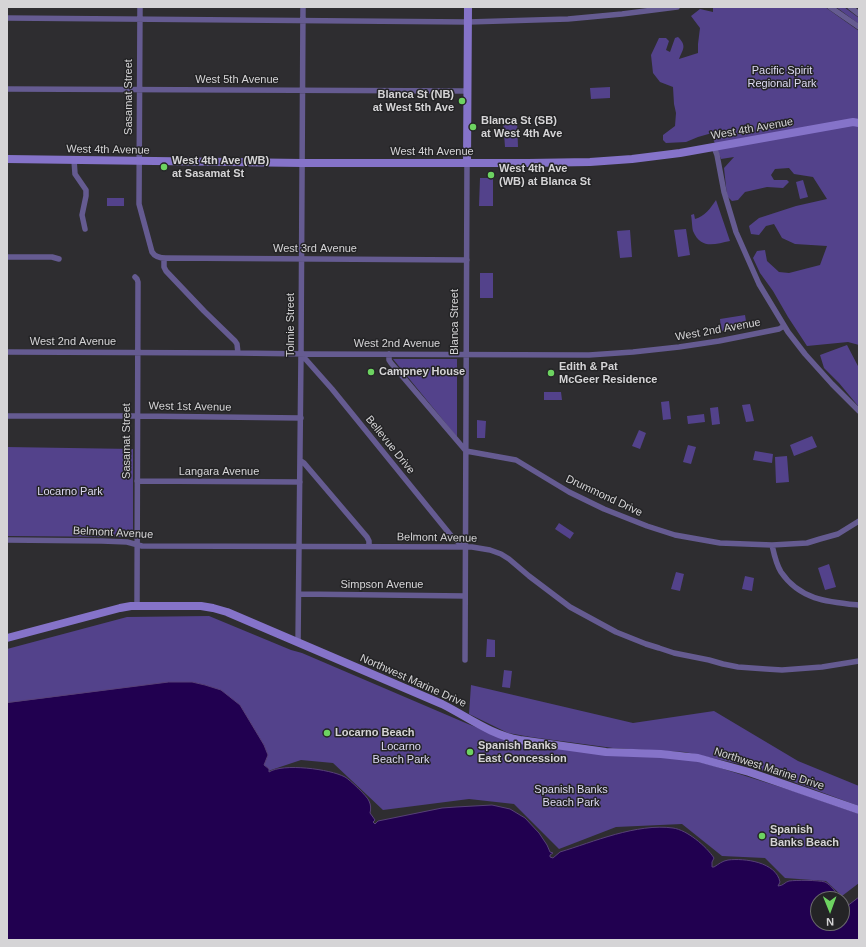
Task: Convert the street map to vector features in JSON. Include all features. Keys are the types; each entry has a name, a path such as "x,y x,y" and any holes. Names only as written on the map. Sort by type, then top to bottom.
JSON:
{"main road":[{"name":"Blanca Street","path":"467,163 468,7"},
{"name":"West 4th Avenue","path":"7,159 302,163 590,162 680,153 857,121"},
{"name":"Northwest Marine Drive","path":"7,638 120,608 137,606 192,606 213,608 227,612 442,704 493,732 508,737 606,752 681,755 698,758 749,772 859,810"}],"street":[{"name":"Sasamat Street","path":"140,7 139,204 152,252 154,255 164,258"},
{"name":"Tolmie Street","path":"298,643 300,594 303,7"},
{"path":"7,18 468,22 568,19 677,7"},
{"path":"830,7 859,27"},
{"path":"850,7 859,14"},
{"name":"West 5th Avenue","path":"7,88 467,91"},
{"path":"714,147 724,192 736,232 759,284 784,326 805,354 859,411"},
{"path":"74,160 75,174 86,190 82,215 85,229"},
{"name":"Blanca Street","path":"465,660 467,163"},
{"path":"7,257 52,257 59,259"},
{"path":"164,258 164,267 166,271 235,341 237,344 238,353"},
{"name":"West 3rd Avenue","path":"164,258 467,260"},
{"name":"Sasamat Street","path":"135,277 138,282 137,606"},
{"name":"West 2nd Avenue","path":"7,352 589,355 691,346 779,329 784,326"},
{"name":"Bellevue Drive","path":"301,354 332,389 453,538 465,547"},
{"path":"389,354 389,360 391,363 466,451"},
{"name":"West 1st Avenue","path":"7,416 301,418"},
{"name":"Drummond Drive","path":"466,451 516,460 569,492 604,509 675,535 720,543 772,545 807,542 820,539 838,534 859,521"},
{"path":"301,461 367,537 369,546"},
{"name":"Langara Avenue","path":"137,481 300,482"},
{"name":"Belmont Avenue","path":"7,540 127,542 142,546 472,547 490,550 501,554 570,607 616,632 668,651 738,667 782,670 822,667 859,661"},
{"path":"772,545 774,555 781,571 792,584 805,594 837,603 859,604"},
{"name":"Simpson Avenue","path":"300,594 465,596"}],"green space":[{"name":"Pacific Spirit Regional Park","path":"713,7 825,7 859,31 859,345 848,342 807,346 760,273 753,258 757,251 765,250 767,261 779,272 789,273 820,265 827,246 795,244 782,238 774,224 766,226 759,235 751,234 749,226 759,218 796,206 827,199 813,177 794,174 789,168 775,169 771,175 774,180 787,180 789,182 783,188 767,187 745,192 738,200 732,201 727,196 724,168 734,157 721,159 712,133 686,142 666,143 663,140 663,135 675,126 676,113 673,87 660,82 653,73 651,55 659,38 666,38 669,41 666,50 670,52 675,38 678,37 683,43 683,50 679,59 698,53 700,28 691,16 700,9 713,12"},
{"path":"836,7 844,7 859,18 859,24"},
{"path":"610,87 610,98 591,99 590,88"},
{"path":"517,119 518,147 505,147 503,120"},
{"path":"480,178 493,178 493,206 479,206"},
{"path":"803,180 808,197 800,199 796,182"},
{"path":"107,198 124,198 124,206 107,206"},
{"path":"716,200 730,241 714,244 704,243 696,237 693,231 691,215 694,214 695,219 702,216"},
{"path":"686,229 690,255 678,257 674,230"},
{"path":"630,230 632,257 620,258 617,231"},
{"path":"480,273 493,273 493,298 480,298"},
{"path":"745,315 747,327 721,331 720,319"},
{"path":"847,345 859,368 859,407 824,368 820,355"},
{"path":"393,359 457,359 457,437"},
{"path":"544,392 561,392 562,400 544,400"},
{"path":"669,401 671,419 663,420 661,402"},
{"path":"750,404 754,421 746,422 742,405"},
{"path":"718,407 720,424 712,425 710,408"},
{"path":"704,414 705,422 688,424 687,416"},
{"path":"477,420 486,421 485,438 477,438"},
{"path":"639,430 646,433 640,449 632,446"},
{"path":"812,436 817,447 794,456 790,445"},
{"path":"688,445 696,447 691,464 683,462"},
{"name":"Locarno Park","path":"7,447 133,449 133,537 7,536"},
{"path":"755,451 773,454 772,463 753,460"},
{"path":"787,456 789,482 776,483 775,457"},
{"path":"559,523 574,533 570,539 555,529"},
{"path":"829,564 836,587 825,590 818,568"},
{"path":"676,572 684,574 680,591 671,589"},
{"path":"745,576 754,578 752,591 742,589"},
{"path":"209,616 291,650 302,653 511,741 684,758 796,792 859,814 859,883 849,891 837,891 826,881 785,878 765,858 722,856 682,824 616,827 559,849 514,804 469,799 383,810 333,763 301,760 268,771 269,769 264,765 221,691 192,682 7,703 7,649 127,617"},
{"path":"487,639 495,640 495,657 486,657"},
{"path":"504,670 512,671 510,688 502,687"},
{"path":"471,685 633,723 714,711 798,761 859,786 859,806 753,767 685,752 613,748 508,733 469,714"}],"shaded area":[{"path":"169,682 192,682 205,685 221,690 240,705 264,745 268,755 264,765 269,769 269,772 276,769 285,768 307,768 338,774 345,777 358,788 370,802 370,813 375,820 373,822 375,824 378,821 442,808 492,805 510,809 525,818 539,833 550,852 553,853 550,857 553,858 560,852 615,834 645,828 659,827 678,829 696,839 706,849 714,858 712,867 728,860 751,861 773,870 780,882 778,886 788,882 807,880 827,883 835,891 810,891 810,931 850,931 850,904 859,897 859,940 7,940 7,703"}],"place":[{"name":"Blanca St (NB) at West 5th Ave","path":"462,101"},
{"name":"Blanca St (SB) at West 4th Ave","path":"473,127"},
{"name":"West 4th Ave (WB) at Sasamat St","path":"164,167"},
{"name":"West 4th Ave (WB) at Blanca St","path":"491,175"},
{"name":"Campney House","path":"371,372"},
{"name":"Edith & Pat McGeer Residence","path":"551,373"},
{"name":"Locarno Beach","path":"327,733"},
{"name":"Spanish Banks East Concession","path":"470,752"},
{"name":"Spanish Banks Beach","path":"762,836"}],"park label":[{"name":"Locarno Beach Park","path":"401,753"},
{"name":"Spanish Banks Beach Park","path":"571,796"}]}
